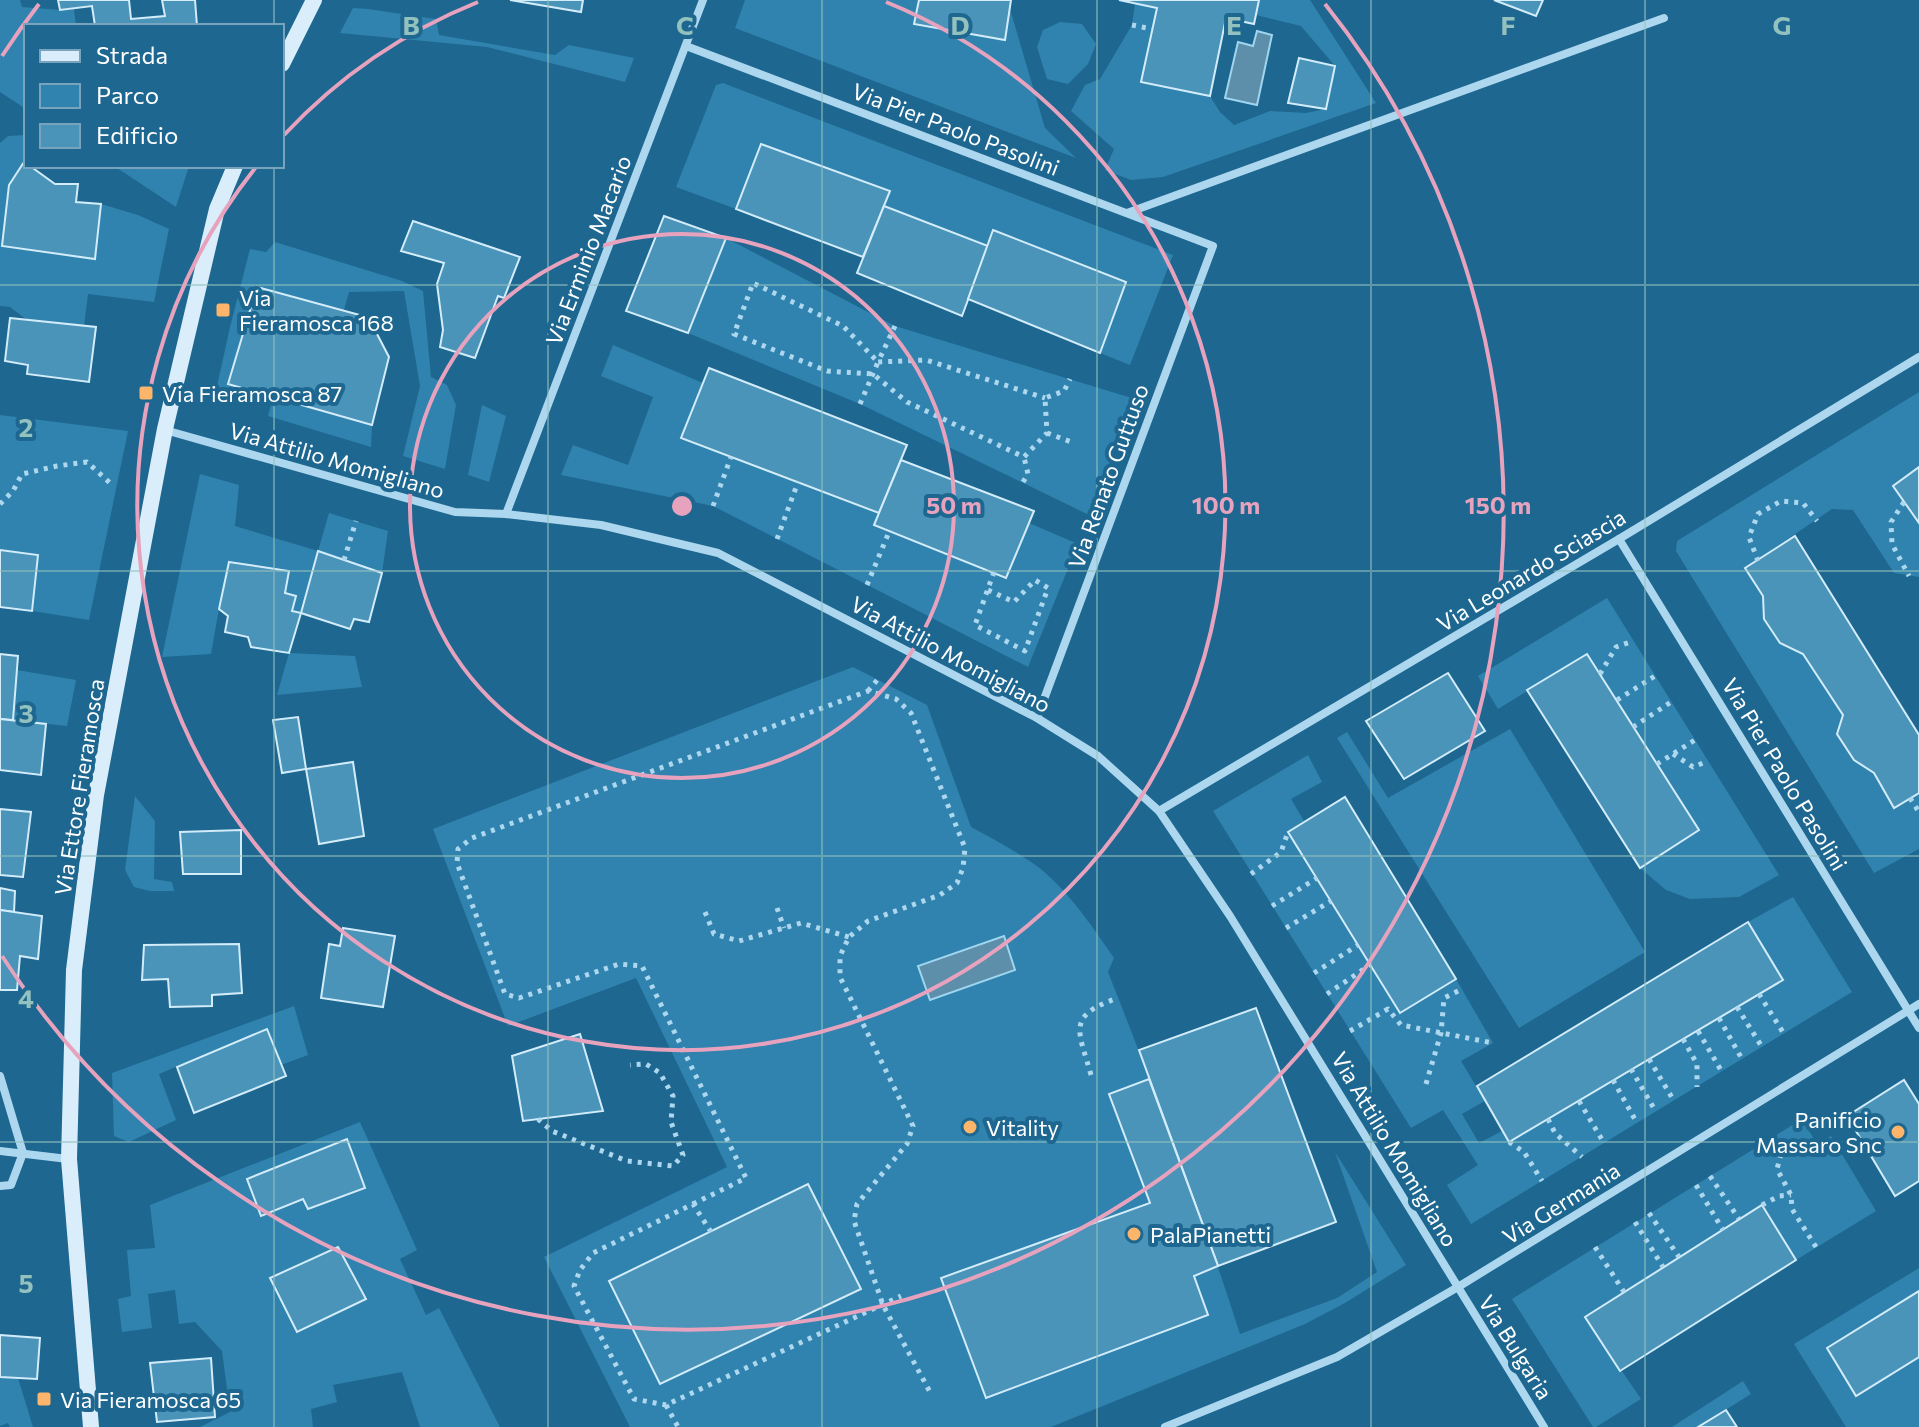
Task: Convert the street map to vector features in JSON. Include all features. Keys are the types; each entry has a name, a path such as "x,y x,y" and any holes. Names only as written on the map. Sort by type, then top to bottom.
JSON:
{"main road":[{"path":"284,60 314,0"},
{"name":"Via Ettore Fieramosca","path":"91,1427 69,1159 74,970 96,795 165,429 217,209 234,168"}],"street":[{"name":"Via Erminio Macario","path":"506,514 703,0"},
{"path":"1126,213 1664,18"},
{"name":"Via Pier Paolo Pasolini","path":"686,46 1213,246"},
{"name":"Via Renato Guttuso","path":"1037,718 1213,246"},
{"name":"Via Leonardo Sciascia","path":"1159,811 1919,357"},
{"name":"Via Attilio Momigliano","path":"165,429 455,512 506,514 601,525 718,553 1037,718 1098,756 1159,811 1297,1022 1458,1287"},
{"name":"Via Pier Paolo Pasolini","path":"1619,539 1919,1028"},
{"name":"Via Germania","path":"1165,1427 1337,1357 1458,1287 1919,1004"},
{"path":"0,1076 23,1153 11,1185 0,1186"},
{"path":"0,1151 69,1159"},
{"name":"Via Bulgaria","path":"1458,1287 1544,1427"}],"path":[{"path":"1132,25 1152,29"},
{"path":"1024,457 907,402 873,374 827,371 734,334 753,283 843,326 878,362 926,360 1045,398 1064,391 1070,379"},
{"path":"860,404 895,326"},
{"path":"1024,457 1047,433 1045,398"},
{"path":"1047,433 1074,443"},
{"path":"713,506 731,457"},
{"path":"1023,482 1028,474 1024,457"},
{"path":"0,504 13,491 22,474 57,466 87,462 110,483"},
{"path":"777,539 798,482"},
{"path":"1758,561 1749,537 1758,514 1781,501 1803,503 1817,521"},
{"path":"1904,502 1891,522 1892,544 1909,576"},
{"path":"344,560 356,521"},
{"path":"867,585 889,532"},
{"path":"988,590 1014,602 1035,580 1048,588 1025,651 975,625 994,572"},
{"path":"1600,674 1616,647 1633,641"},
{"path":"1617,700 1655,676"},
{"path":"878,679 868,691 472,838 458,849 457,863 505,994 519,998 619,964 642,966 746,1178 593,1253 580,1270 574,1286 634,1399 666,1405 901,1296"},
{"path":"868,691 896,699 911,713 965,848 963,868 957,883 940,895 868,921 849,937 840,956 840,977 913,1126 907,1144 857,1204 854,1221 883,1305 930,1392"},
{"path":"1633,727 1671,702"},
{"path":"1657,764 1695,740"},
{"path":"1673,754 1693,767 1708,761"},
{"path":"1910,798 1919,812"},
{"path":"1251,874 1281,852 1288,832"},
{"path":"1272,906 1317,878"},
{"path":"1286,928 1331,901"},
{"path":"777,908 784,928"},
{"path":"705,912 714,934 739,941 801,923 849,937"},
{"path":"1314,973 1358,945"},
{"path":"1327,994 1370,965"},
{"path":"1426,1084 1441,1033 1444,998 1462,989"},
{"path":"1759,994 1784,1034"},
{"path":"1091,1075 1078,1030 1084,1016 1097,1005 1118,998"},
{"path":"1737,1007 1762,1047"},
{"path":"1350,1031 1388,1009 1401,1025 1493,1043"},
{"path":"1719,1018 1742,1059"},
{"path":"1698,1031 1722,1072"},
{"path":"1683,1039 1697,1064 1697,1087"},
{"path":"1649,1059 1674,1101"},
{"path":"538,1119 552,1131 627,1161 673,1166 683,1155 671,1122 673,1096 660,1073 646,1064 630,1065"},
{"path":"1631,1069 1656,1112"},
{"path":"1613,1080 1637,1123"},
{"path":"1579,1101 1604,1143"},
{"path":"1548,1119 1555,1133 1582,1157"},
{"path":"1509,1142 1524,1152 1542,1181"},
{"path":"1781,1154 1777,1169 1791,1195 1792,1209 1816,1247"},
{"path":"1710,1176 1739,1219"},
{"path":"1696,1185 1723,1230"},
{"path":"1762,1205 1779,1196 1791,1195"},
{"path":"693,1204 711,1232"},
{"path":"1649,1213 1679,1257"},
{"path":"1635,1222 1663,1267"},
{"path":"1595,1247 1624,1292"},
{"path":"666,1405 678,1427"}],"green space":[{"path":"0,0 20,0 22,7 74,9 76,24 24,24 24,108 0,92"},
{"path":"745,0 919,0 914,24 1004,40 1010,9 1045,128 1076,158 735,28"},
{"path":"1259,0 1310,0 1376,103 1163,177 1131,180 1105,170 1114,149 1071,111 1085,85 1100,79 1132,25 1135,3 1157,8 1141,82 1210,96 1220,112 1234,125 1270,111 1306,113 1326,109 1335,66 1301,26 1256,15"},
{"path":"353,8 436,19 439,35 555,55 569,45 634,58 625,82 487,47 340,33"},
{"path":"1060,22 1082,24 1096,44 1088,64 1068,84 1047,79 1037,47 1043,30"},
{"path":"723,83 1173,255 1130,365 1100,353 988,246 884,206 890,191 762,144 736,209 676,187 716,85"},
{"path":"24,135 24,163 9,185 3,246 95,259 101,204 138,215 169,229 154,302 88,294 84,326 27,320 10,307 0,306 0,143 8,136"},
{"path":"117,168 188,168 176,207"},
{"path":"726,238 895,326 1135,399 1089,515 860,404 688,333"},
{"path":"275,242 402,281 423,291 431,377 447,385 456,405 445,469 403,456 420,386 404,291 349,292 344,310 258,287 243,388 214,400 250,249 266,252"},
{"path":"613,345 703,383 682,438 879,513 875,526 1006,578 1029,523 1078,544 1028,667 713,506 561,475 573,445 628,465 653,397 601,376"},
{"path":"1919,392 1919,467 1893,486 1919,523 1919,577 1894,573 1853,510 1832,509 1745,568 1763,596 1764,619 1780,643 1803,654 1843,715 1837,734 1854,760 1874,773 1894,808 1919,793 1919,849 1874,873 1676,551 1677,541"},
{"path":"273,397 372,425 371,447 268,416"},
{"path":"482,405 506,416 489,482 468,475"},
{"path":"0,415 128,431 89,620 32,611 0,550"},
{"path":"200,474 239,485 235,526 318,551 301,613 292,611 295,596 230,562 211,654 162,657"},
{"path":"329,513 388,531 382,573 318,551"},
{"path":"1607,598 1779,875 1739,897 1690,899 1666,890 1640,868 1699,830 1587,654 1498,709 1478,676"},
{"path":"289,653 355,656 362,687 277,695"},
{"path":"853,667 927,705 971,827 1025,858 1053,879 1114,958 1108,972 1177,1152 1240,1334 1337,1298 1377,1272 1335,1152 1406,1265 1305,1324 1051,1427 630,1427 544,1257 727,1167 636,978 508,1026 433,829"},
{"path":"17,670 76,680 67,726 13,720"},
{"path":"1510,729 1645,952 1519,1028 1337,738 1347,732 1388,798"},
{"path":"1308,755 1322,782 1291,799 1304,821 1288,832 1400,1013 1456,979 1493,1043 1461,1061 1485,1101 1462,1114 1479,1143 1502,1131 1510,1142 1782,980 1748,922 1793,897 1852,992 1471,1224 1447,1185 1478,1165 1443,1110 1411,1128 1213,811"},
{"path":"135,796 155,821 154,879 172,882 174,891 134,887 125,870"},
{"path":"294,1006 308,1055 281,1065 266,1029 159,1074 176,1120 129,1142 114,1136 112,1073"},
{"path":"1802,1119 1817,1144 1831,1136 1876,1211 1796,1260 1761,1205 1585,1317 1641,1399 1593,1427 1512,1299"},
{"path":"360,1122 417,1250 400,1259 426,1315 439,1308 500,1427 420,1427 402,1372 333,1385 337,1402 311,1409 313,1427 200,1427 230,1412 222,1351 195,1322 179,1324 175,1290 148,1294 152,1328 122,1332 118,1299 131,1296 127,1250 155,1248 150,1205","holes":["347,1139 365,1188 309,1209 303,1199 248,1179"]},
{"path":"1919,1268 1919,1291 1827,1348 1856,1396 1919,1357 1919,1427 1846,1427 1794,1344"},
{"path":"0,1377 18,1378 33,1427 10,1427 8,1423 0,1426"},
{"path":"1743,1381 1751,1394 1698,1427 1672,1427"}],"shaded area":[{"path":"1257,31 1272,35 1257,105 1225,98 1238,42 1253,46"},
{"path":"1004,936 1015,970 930,1000 918,966"}],"building":[{"path":"58,0 129,0 131,19 165,16 162,0 195,0 197,24 95,24 92,6 60,10"},
{"path":"510,0 583,0 581,12"},
{"path":"919,0 1011,0 1005,40 914,24"},
{"path":"1119,0 1259,0 1254,24 1226,18 1210,96 1141,82 1157,8"},
{"path":"1494,0 1543,0 1536,16"},
{"path":"1299,58 1335,66 1326,109 1288,103"},
{"path":"761,144 890,191 863,257 736,209"},
{"path":"24,162 24,168 33,168 55,184 78,184 76,202 101,204 95,259 2,246 9,185"},
{"path":"884,206 988,246 962,316 857,273"},
{"path":"664,216 726,238 688,333 626,311"},
{"path":"413,221 520,257 504,298 498,296 475,358 440,347 443,330 437,284 444,263 401,251"},
{"path":"993,230 1126,282 1100,353 968,299"},
{"path":"257,287 378,320 376,332 389,357 372,425 228,384"},
{"path":"10,318 96,327 89,382 27,374 28,365 5,361"},
{"path":"709,368 907,445 879,513 681,438"},
{"path":"901,460 1034,511 1006,578 874,525"},
{"path":"1919,467 1919,523 1893,486"},
{"path":"1795,536 1919,735 1919,793 1894,808 1874,773 1854,760 1837,734 1843,715 1803,654 1780,643 1764,619 1763,596 1745,568"},
{"path":"0,550 38,555 32,611 0,607"},
{"path":"318,551 382,573 369,622 354,619 350,629 301,613"},
{"path":"229,562 289,571 285,593 296,596 292,611 301,613 289,653 251,647 248,637 225,632 228,616 219,609"},
{"path":"0,654 18,656 13,720 0,719"},
{"path":"1587,654 1699,830 1640,868 1527,690"},
{"path":"1448,673 1485,731 1404,779 1366,721"},
{"path":"298,717 306,769 282,773 273,720"},
{"path":"0,719 46,724 41,775 0,770"},
{"path":"353,762 364,836 319,844 306,769"},
{"path":"1345,797 1456,979 1400,1013 1288,832"},
{"path":"0,809 31,812 23,877 0,875"},
{"path":"241,830 241,874 183,874 180,832"},
{"path":"0,888 15,891 14,912 0,910"},
{"path":"0,910 42,916 38,959 20,956 17,990 0,990"},
{"path":"1748,922 1783,980 1509,1142 1477,1086"},
{"path":"343,928 395,936 383,1007 321,998 329,944 340,946"},
{"path":"239,944 242,993 212,995 212,1006 170,1007 168,979 142,980 144,945"},
{"path":"1256,1008 1336,1222 1218,1266 1139,1050"},
{"path":"267,1029 286,1076 194,1113 177,1067"},
{"path":"580,1034 603,1111 523,1121 512,1056"},
{"name":"PalaPianetti","path":"1149,1079 1218,1266 1194,1276 1208,1315 986,1398 941,1278 1150,1203 1109,1094"},
{"path":"1904,1080 1919,1104 1919,1181 1895,1196 1847,1116"},
{"path":"347,1139 365,1188 308,1209 303,1199 261,1216 247,1179"},
{"path":"808,1184 861,1289 660,1384 609,1281"},
{"path":"1762,1205 1796,1260 1620,1371 1585,1317"},
{"path":"338,1247 366,1299 297,1332 270,1278"},
{"path":"1919,1291 1919,1357 1856,1396 1827,1348"},
{"path":"0,1335 40,1338 37,1379 0,1377"},
{"path":"211,1358 215,1417 157,1422 150,1363"},
{"path":"1726,1410 1737,1427 1698,1427"}],"place":[{"name":"Via Fieramosca 168","path":"223,310"},
{"name":"Via Fieramosca 87","path":"146,393"},
{"name":"Vitality","path":"970,1127"},
{"name":"Panificio Massaro Snc","path":"1898,1132"},
{"name":"PalaPianetti","path":"1134,1234"},
{"name":"Via Fieramosca 65","path":"44,1399"}]}
